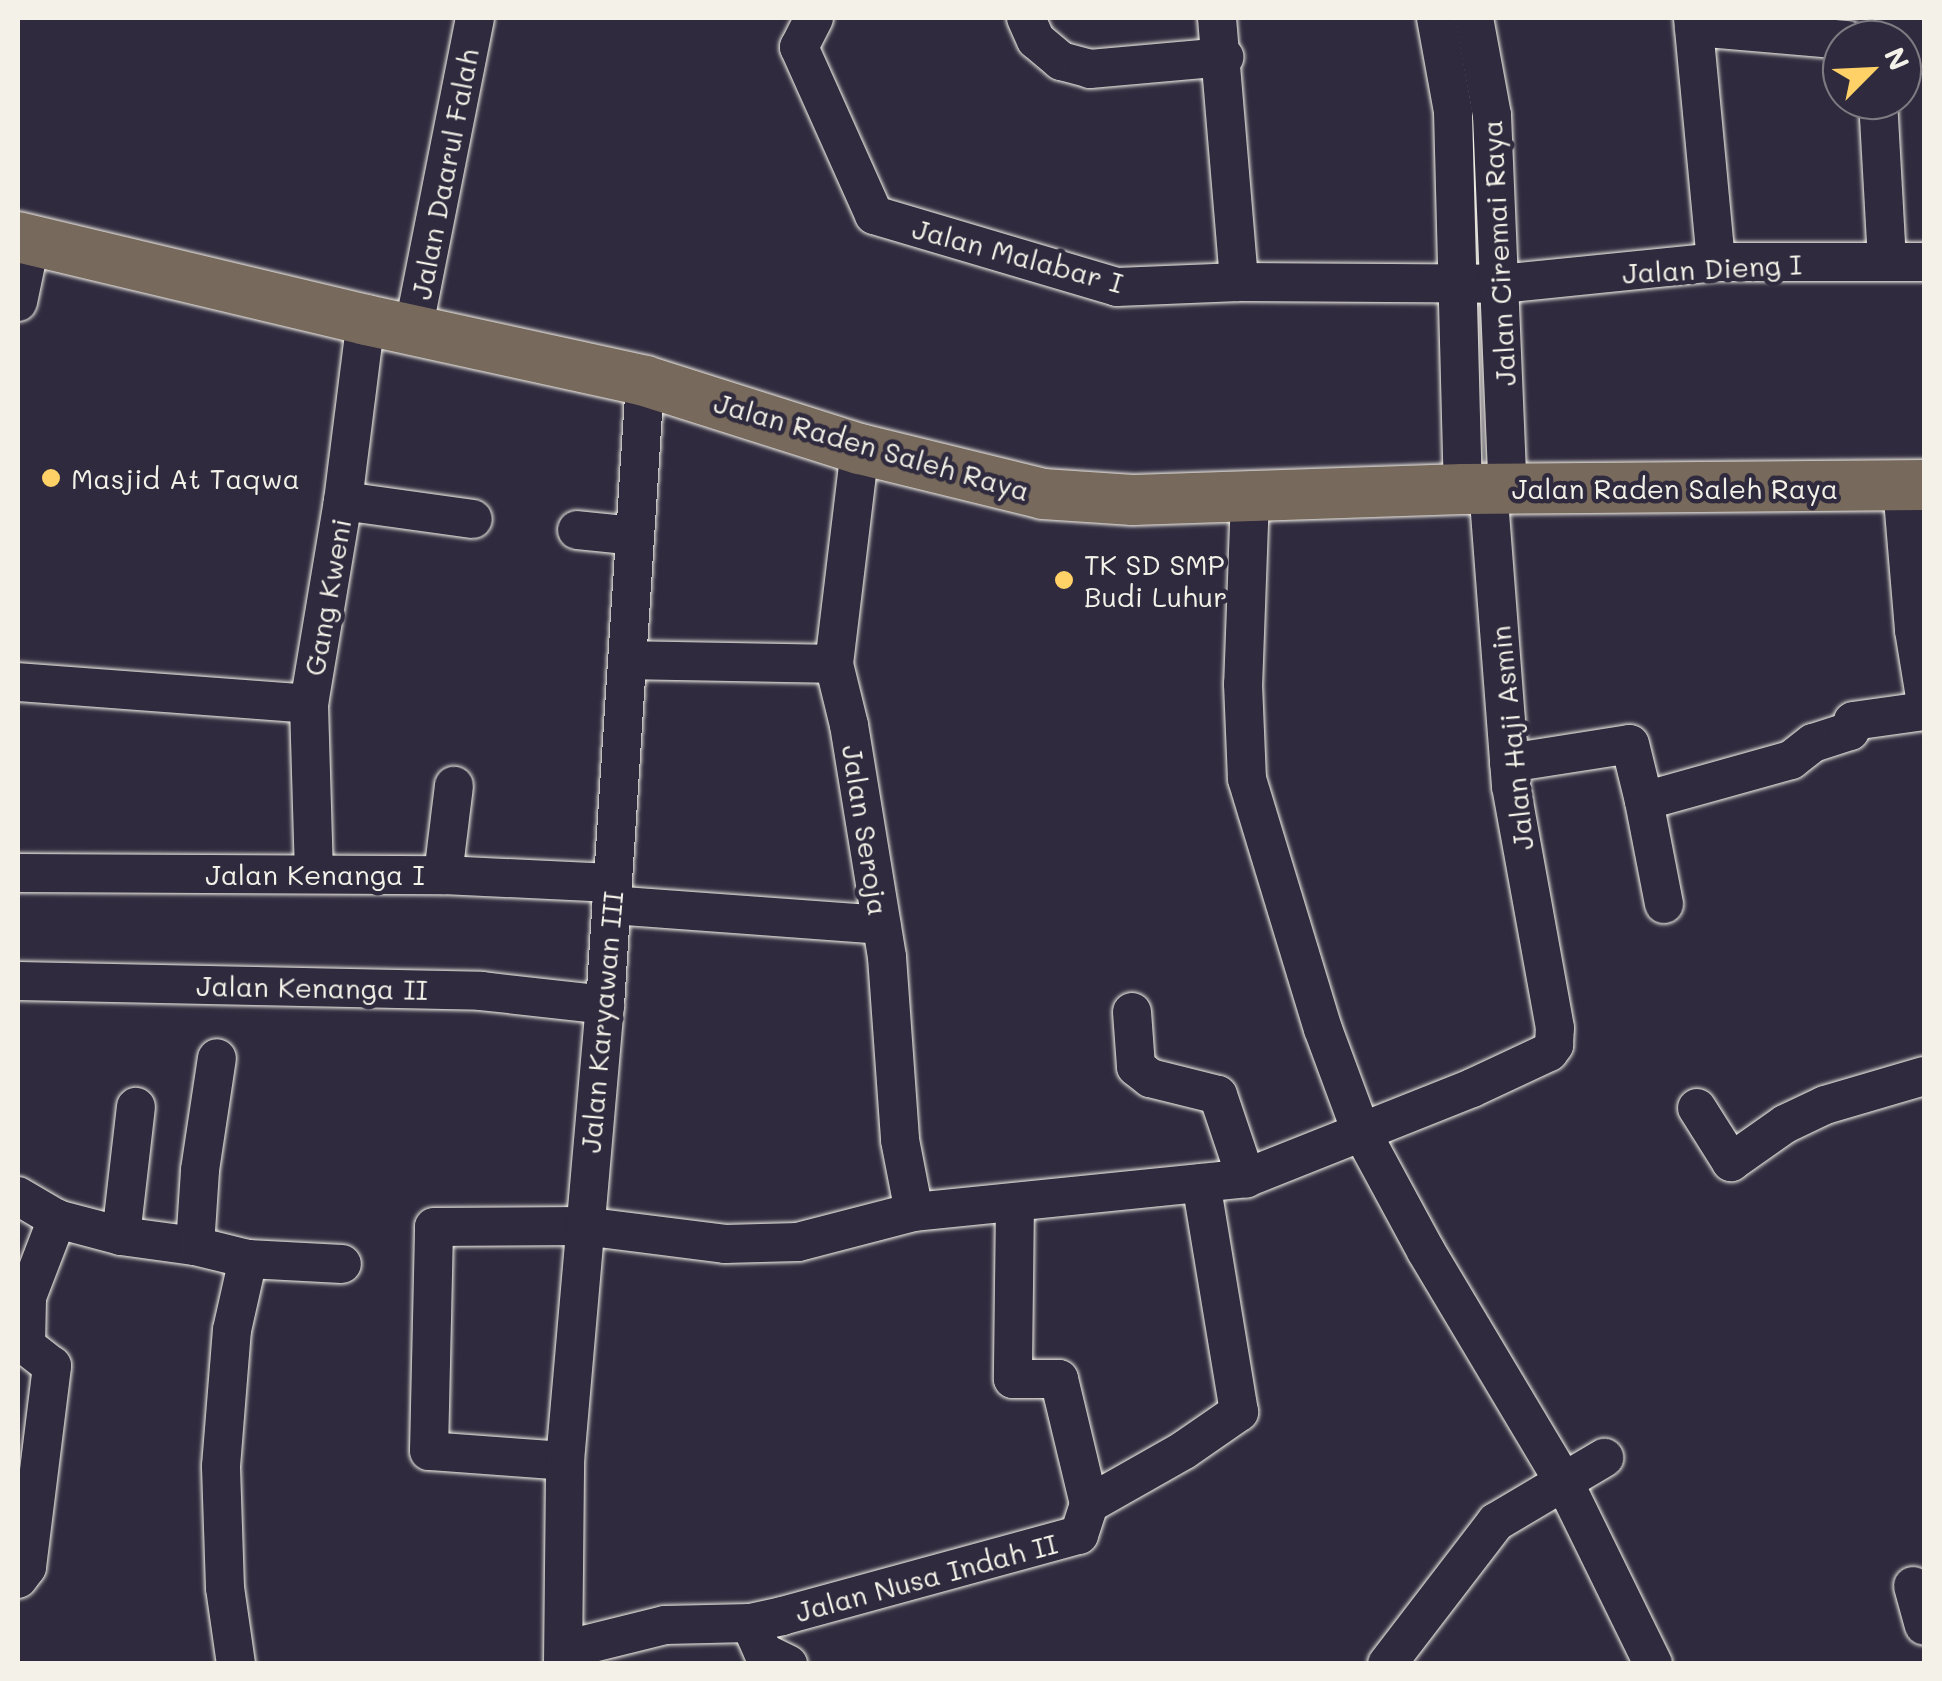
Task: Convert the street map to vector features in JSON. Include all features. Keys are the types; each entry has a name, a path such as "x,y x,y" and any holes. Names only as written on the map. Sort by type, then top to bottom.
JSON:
{"main road":[{"name":"Jalan Raden Saleh Raya","path":"24,239 414,331 645,380 860,448 1043,494 1133,500 1486,489 1913,486"}],"street":[{"name":"Jalan Daarul Falah","path":"414,331 475,18"},
{"name":"Jalan Malabar I","path":"814,18 799,47 874,215 1116,287 1240,282 1500,284"},
{"path":"1026,18 1036,40 1061,61 1090,69 1224,57"},
{"path":"1217,18 1224,57 1240,282"},
{"name":"Jalan Ciremai Raya","path":"1436,18 1466,43 1492,114 1500,284 1486,489"},
{"path":"1716,262 1694,22 1822,37"},
{"name":"Jalan Ciremai Raya","path":"1466,43 1452,112 1456,284 1486,489"},
{"path":"1881,120 1906,262"},
{"path":"18,302 24,239"},
{"name":"Jalan Dieng I","path":"1500,284 1716,262 1906,262"},
{"name":"Gang Kweni","path":"314,874 309,704 344,501 366,320"},
{"name":"Jalan Karyawan III","path":"563,1657 565,1461 605,1005 645,380"},
{"name":"Jalan Seroja","path":"860,448 834,664 849,725 888,957 900,1140 914,1212"},
{"path":"1913,486 1914,630 1924,690"},
{"name":"Jalan Haji Asmin","path":"1360,1129 1472,1088 1541,1056 1554,1044 1509,763 1486,489"},
{"path":"1250,498 1243,684 1247,779 1323,1028 1360,1129 1551,1491 1652,1664"},
{"path":"344,501 473,518"},
{"path":"578,530 635,536"},
{"path":"627,660 834,664"},
{"path":"18,682 309,704"},
{"path":"1644,801 1791,760 1813,744 1850,730 1852,721 1924,711"},
{"path":"1509,763 1630,744 1664,904"},
{"path":"443,875 454,786"},
{"name":"Jalan Kenanga I","path":"18,873 443,875 881,925"},
{"name":"Jalan Kenanga II","path":"18,981 480,991 605,1005"},
{"path":"1132,1012 1136,1068 1150,1078 1218,1095 1246,1178"},
{"path":"196,1246 200,1170 217,1058"},
{"path":"1697,1108 1731,1162 1785,1124 1825,1105 1924,1076"},
{"path":"122,1236 136,1107"},
{"path":"565,1461 430,1451 434,1227 583,1226 725,1244 798,1242 914,1212 1246,1178 1360,1129"},
{"name":"Jalan Nusa Indah II","path":"563,1657 665,1625 750,1623 1079,1535 1089,1504 1236,1416 1202,1182"},
{"path":"18,1196 56,1219 122,1236 196,1246 248,1259 342,1264"},
{"path":"1015,1203 1014,1379 1060,1380 1089,1504"},
{"path":"18,1579 27,1567 52,1366 26,1346 22,1296 56,1219"},
{"path":"236,1664 225,1588 221,1466 232,1330 248,1259"},
{"path":"1386,1664 1496,1522 1604,1458"},
{"path":"1913,1586 1924,1626"},
{"path":"750,1623 763,1652 788,1664"}],"place":[{"name":"Masjid At Taqwa","path":"51,478"},
{"name":"TK SD SMP Budi Luhur","path":"1064,580"}]}
